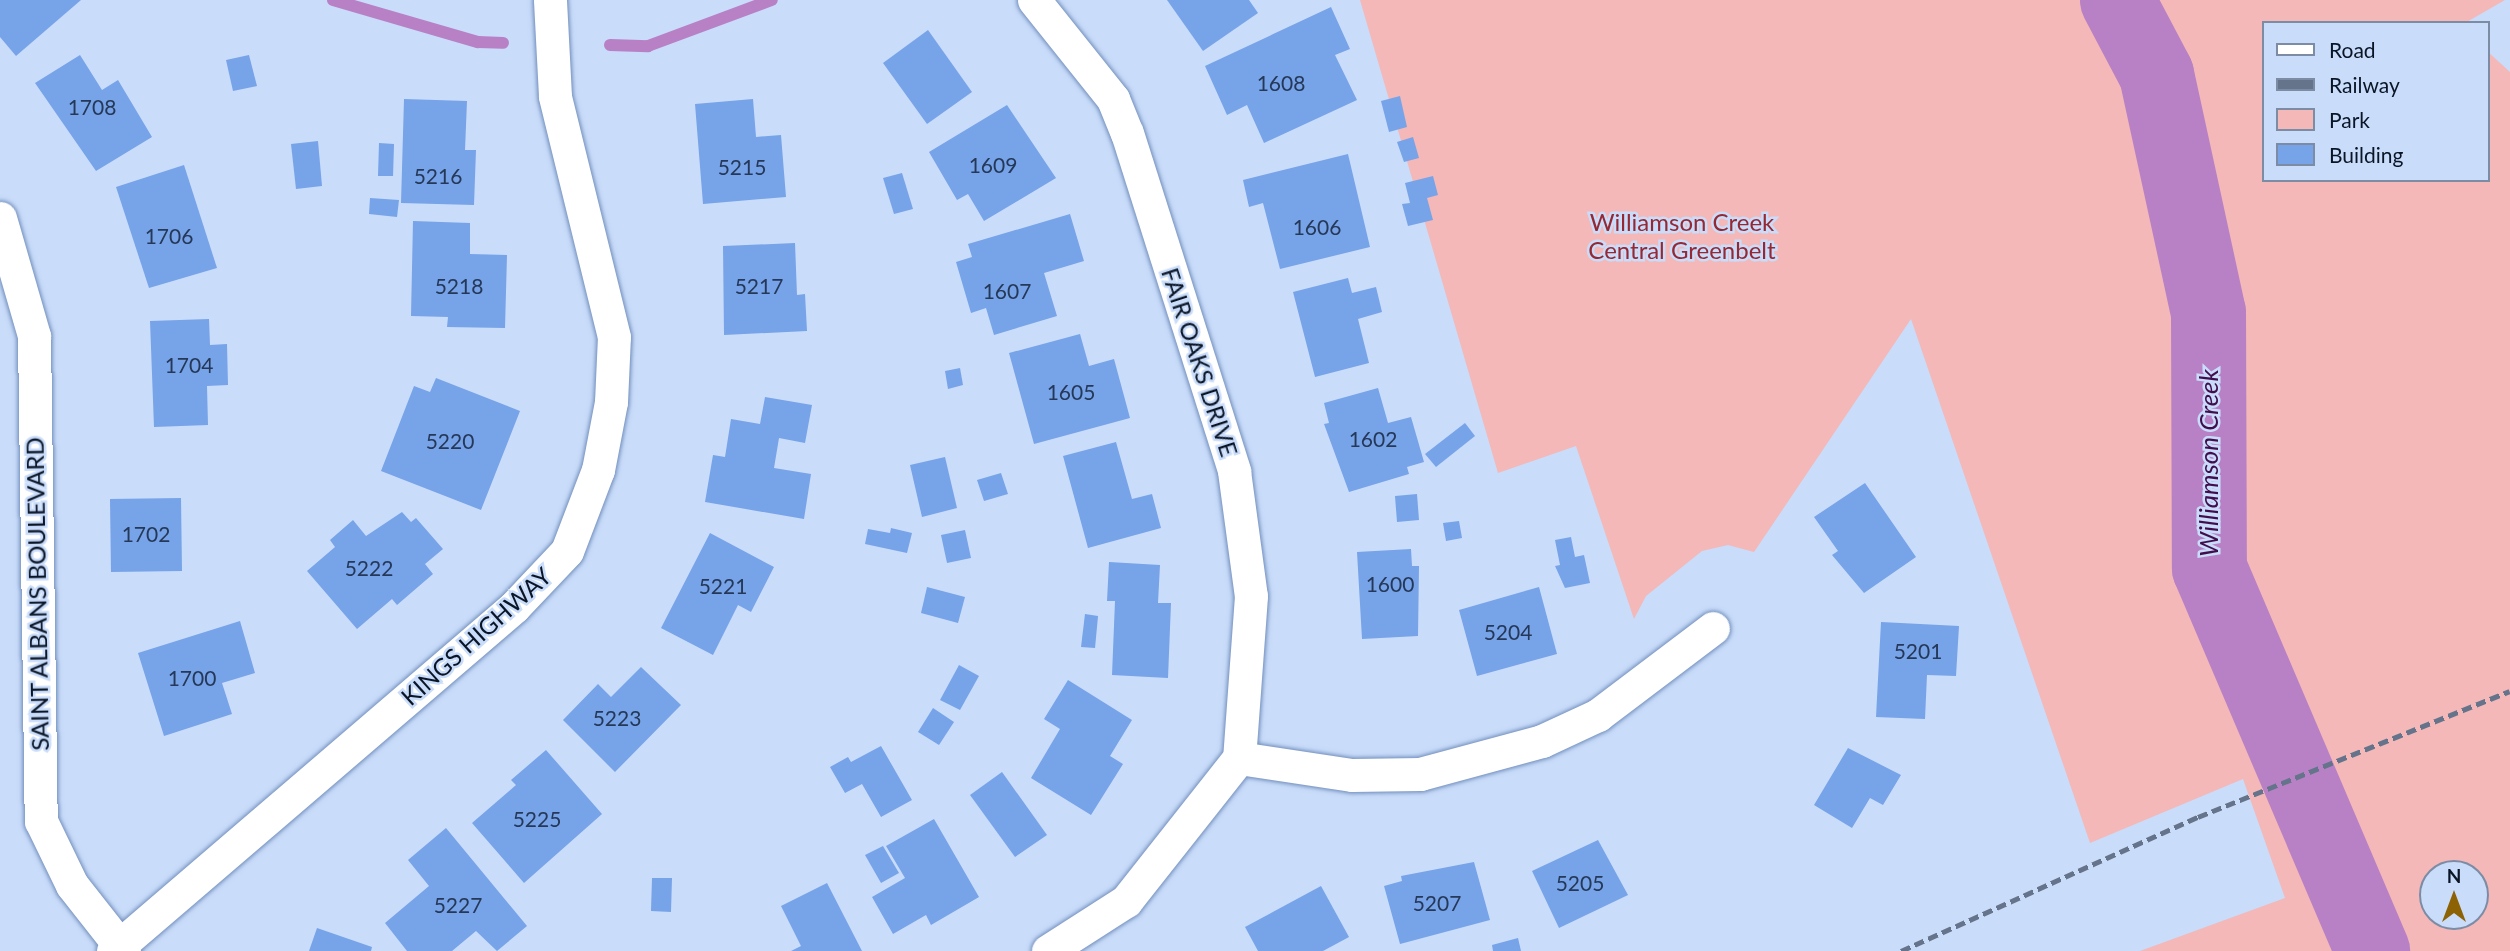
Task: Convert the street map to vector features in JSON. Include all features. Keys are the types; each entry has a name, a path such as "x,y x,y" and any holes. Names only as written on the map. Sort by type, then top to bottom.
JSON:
{"street":[{"name":"KINGS HIGHWAY","path":"119,949 514,607 567,551 598,470 611,402 614,337 555,96 550,0"},
{"name":"FAIR OAKS DRIVE","path":"1034,0 1113,99 1234,471 1251,596 1239,758"},
{"name":"SAINT ALBANS BOULEVARD","path":"0,218 34,336 41,821 72,884 119,949"},
{"path":"1048,951 1126,901 1239,758 1352,775 1420,774 1542,741 1598,715 1713,628"}],"green space":[{"name":"Williamson Creek Central Greenbelt","path":"1360,0 2505,0 2468,21 2262,21 2262,182 2489,182 2489,53 2510,72 2510,951 2140,951 2285,898 2243,779 2090,843 1911,319 1754,552 1728,545 1702,551 1646,596 1634,619 1576,446 1498,473"}],"building":[{"path":"0,0 81,0 16,56 0,37"},
{"path":"1167,0 1249,0 1258,13 1203,51"},
{"path":"1331,7 1350,49 1335,55 1357,100 1264,143 1247,105 1227,115 1205,66"},
{"path":"928,30 972,92 927,124 883,63"},
{"path":"80,55 102,90 118,80 152,137 96,171 35,83"},
{"path":"249,55 257,86 233,91 226,60"},
{"path":"1400,96 1407,127 1389,132 1381,101"},
{"path":"404,99 467,101 465,150 476,150 474,205 401,203"},
{"path":"753,99 756,137 781,135 786,197 703,204 695,104"},
{"path":"1007,105 1056,178 984,221 968,194 957,200 929,152"},
{"path":"1413,137 1419,158 1404,162 1397,142"},
{"path":"318,141 322,186 296,189 291,144"},
{"path":"379,143 394,144 393,176 378,176"},
{"path":"1348,154 1370,247 1280,269 1263,203 1249,207 1243,180"},
{"path":"184,165 217,268 149,288 116,187"},
{"path":"902,173 913,209 894,214 883,178"},
{"path":"1433,176 1438,195 1427,198 1433,220 1408,226 1402,204 1410,203 1405,183"},
{"path":"370,198 399,200 397,217 369,214"},
{"path":"1070,214 1084,261 1044,273 1057,316 994,335 986,308 971,313 956,262 972,257 968,244"},
{"path":"413,221 470,223 470,254 507,255 505,328 447,327 448,317 411,316"},
{"path":"795,243 797,295 805,294 807,331 724,335 723,246"},
{"path":"1348,278 1352,293 1376,287 1382,312 1358,319 1369,363 1315,377 1293,292"},
{"path":"209,319 210,345 227,344 228,385 207,386 208,425 154,427 150,321"},
{"path":"1080,334 1089,366 1114,359 1130,418 1034,444 1009,353"},
{"path":"960,368 963,385 948,389 945,371"},
{"path":"436,378 520,411 481,510 381,471 414,386 430,392"},
{"path":"1378,388 1388,423 1411,417 1424,462 1407,467 1409,474 1349,492 1324,424 1329,423 1324,403"},
{"path":"765,397 812,405 805,443 779,438 774,468 811,474 804,519 705,502 713,455 725,457 731,419 760,424"},
{"path":"1465,423 1475,436 1436,467 1425,454"},
{"path":"1116,442 1132,499 1152,494 1161,528 1088,548 1063,456"},
{"path":"945,457 957,508 922,517 910,465"},
{"path":"1001,473 1008,494 984,501 977,480"},
{"path":"1865,483 1916,557 1864,593 1832,555 1838,551 1814,517"},
{"path":"1417,494 1419,520 1397,522 1395,496"},
{"path":"181,498 182,571 111,572 110,499"},
{"path":"402,512 411,522 416,518 443,549 425,564 433,574 397,605 392,599 357,629 307,571 335,547 330,540 353,520 366,536"},
{"path":"1459,521 1462,538 1446,541 1443,523"},
{"path":"891,528 912,533 907,553 865,544 868,529 890,533"},
{"path":"965,530 971,558 947,563 941,535"},
{"path":"710,533 774,567 751,612 738,605 713,655 661,628"},
{"path":"1571,537 1575,557 1584,555 1590,583 1565,588 1555,566 1560,565 1555,540"},
{"path":"1411,549 1412,566 1419,566 1418,636 1362,639 1357,552"},
{"path":"1109,562 1160,565 1158,603 1171,603 1168,678 1112,675 1115,601 1107,601"},
{"path":"927,587 965,597 958,623 921,613"},
{"path":"1539,587 1557,654 1477,676 1459,610"},
{"path":"1085,614 1098,616 1095,648 1081,647"},
{"path":"240,621 255,673 222,683 232,714 164,736 138,653"},
{"path":"1881,622 1959,626 1956,676 1927,675 1925,719 1876,717"},
{"path":"959,665 979,676 960,710 940,700"},
{"path":"641,667 681,705 615,772 563,720 598,684 611,697"},
{"path":"1068,680 1132,720 1110,756 1123,764 1091,815 1031,778 1060,729 1044,719"},
{"path":"933,708 954,722 939,745 918,732"},
{"path":"881,746 912,800 881,817 862,784 845,793 830,767 848,757 851,762"},
{"path":"1848,748 1901,775 1883,805 1870,798 1852,828 1814,805"},
{"path":"546,750 602,814 524,883 472,823 516,785 511,780"},
{"path":"1002,772 1047,835 1015,857 970,795"},
{"path":"934,819 979,897 931,925 926,915 893,934 872,897 905,878 886,846"},
{"path":"446,828 527,926 497,951 476,931 452,951 407,951 385,923 429,886 408,860"},
{"path":"1598,840 1628,895 1559,928 1532,871"},
{"path":"883,846 899,873 881,883 865,855"},
{"path":"1474,862 1490,920 1400,944 1384,886 1402,881 1401,876"},
{"path":"652,878 672,878 671,912 651,911"},
{"path":"827,883 862,951 791,951 801,946 781,906"},
{"path":"1321,886 1349,937 1323,951 1258,951 1245,927"},
{"path":"317,928 372,947 371,951 309,951"},
{"path":"1518,938 1521,951 1493,951 1492,945"}],"waterway":[{"path":"333,0 478,42 503,43"},
{"path":"610,45 648,46 772,0"},
{"name":"Williamson Creek","path":"2117,0 2156,74 2208,312 2209,568 2372,951"}],"railway":[{"path":"1901,951 2198,817 2510,691"}]}
